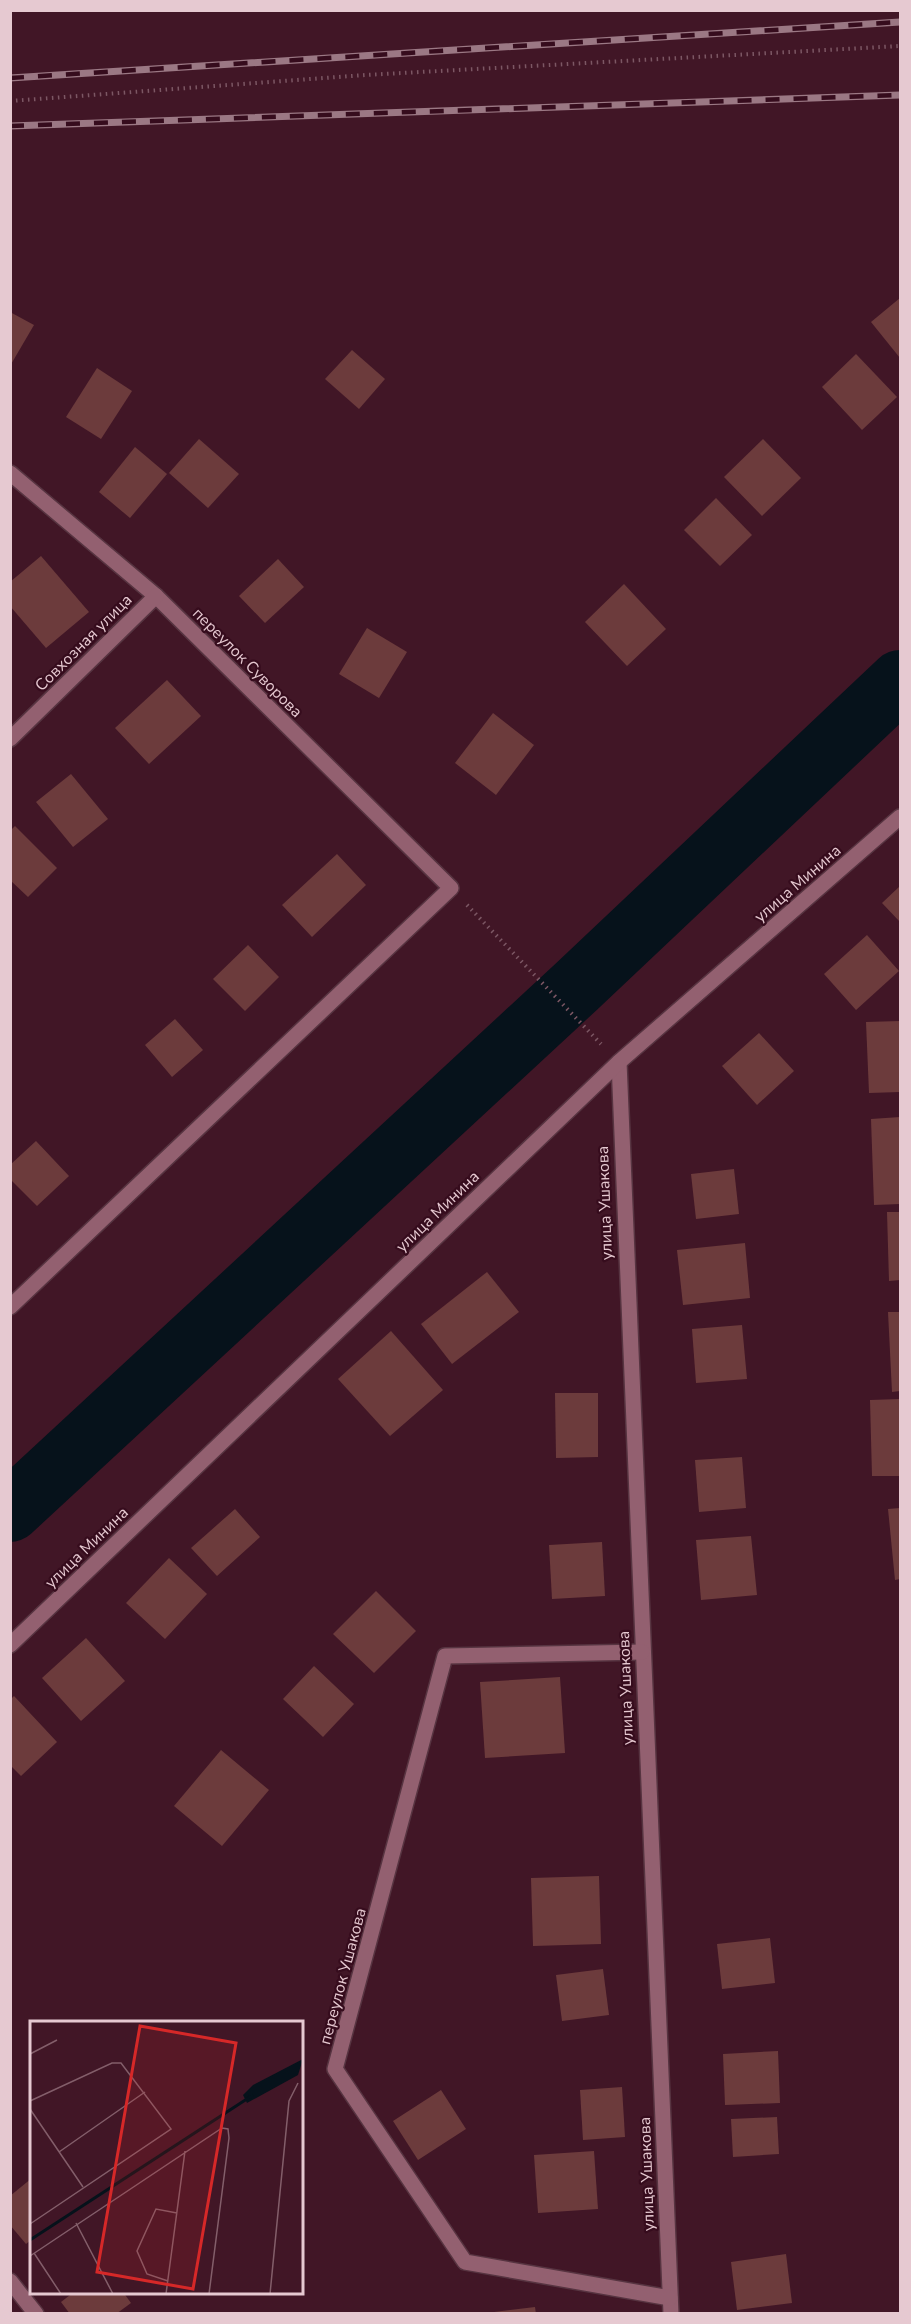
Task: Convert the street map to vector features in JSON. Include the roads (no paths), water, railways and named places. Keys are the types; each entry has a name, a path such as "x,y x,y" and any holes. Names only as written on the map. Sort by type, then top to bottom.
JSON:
{"street":[{"name":"переулок Суворова","path":"10,473 156,596 451,888 10,1307"},
{"name":"Совхозная улица","path":"10,739 156,596"},
{"name":"улица Минина","path":"10,1645 619,1062 900,817"},
{"name":"улица Ушакова","path":"619,1062 618,1089 670,2306"},
{"name":"переулок Ушакова","path":"642,1652 445,1656 335,2069 465,2262 670,2306"},
{"path":"10,2281 36,2313"}],"waterway":[{"path":"10,1511 576,987 900,681"}],"railway":[{"path":"10,78 900,22"},
{"path":"10,126 900,95"}]}
